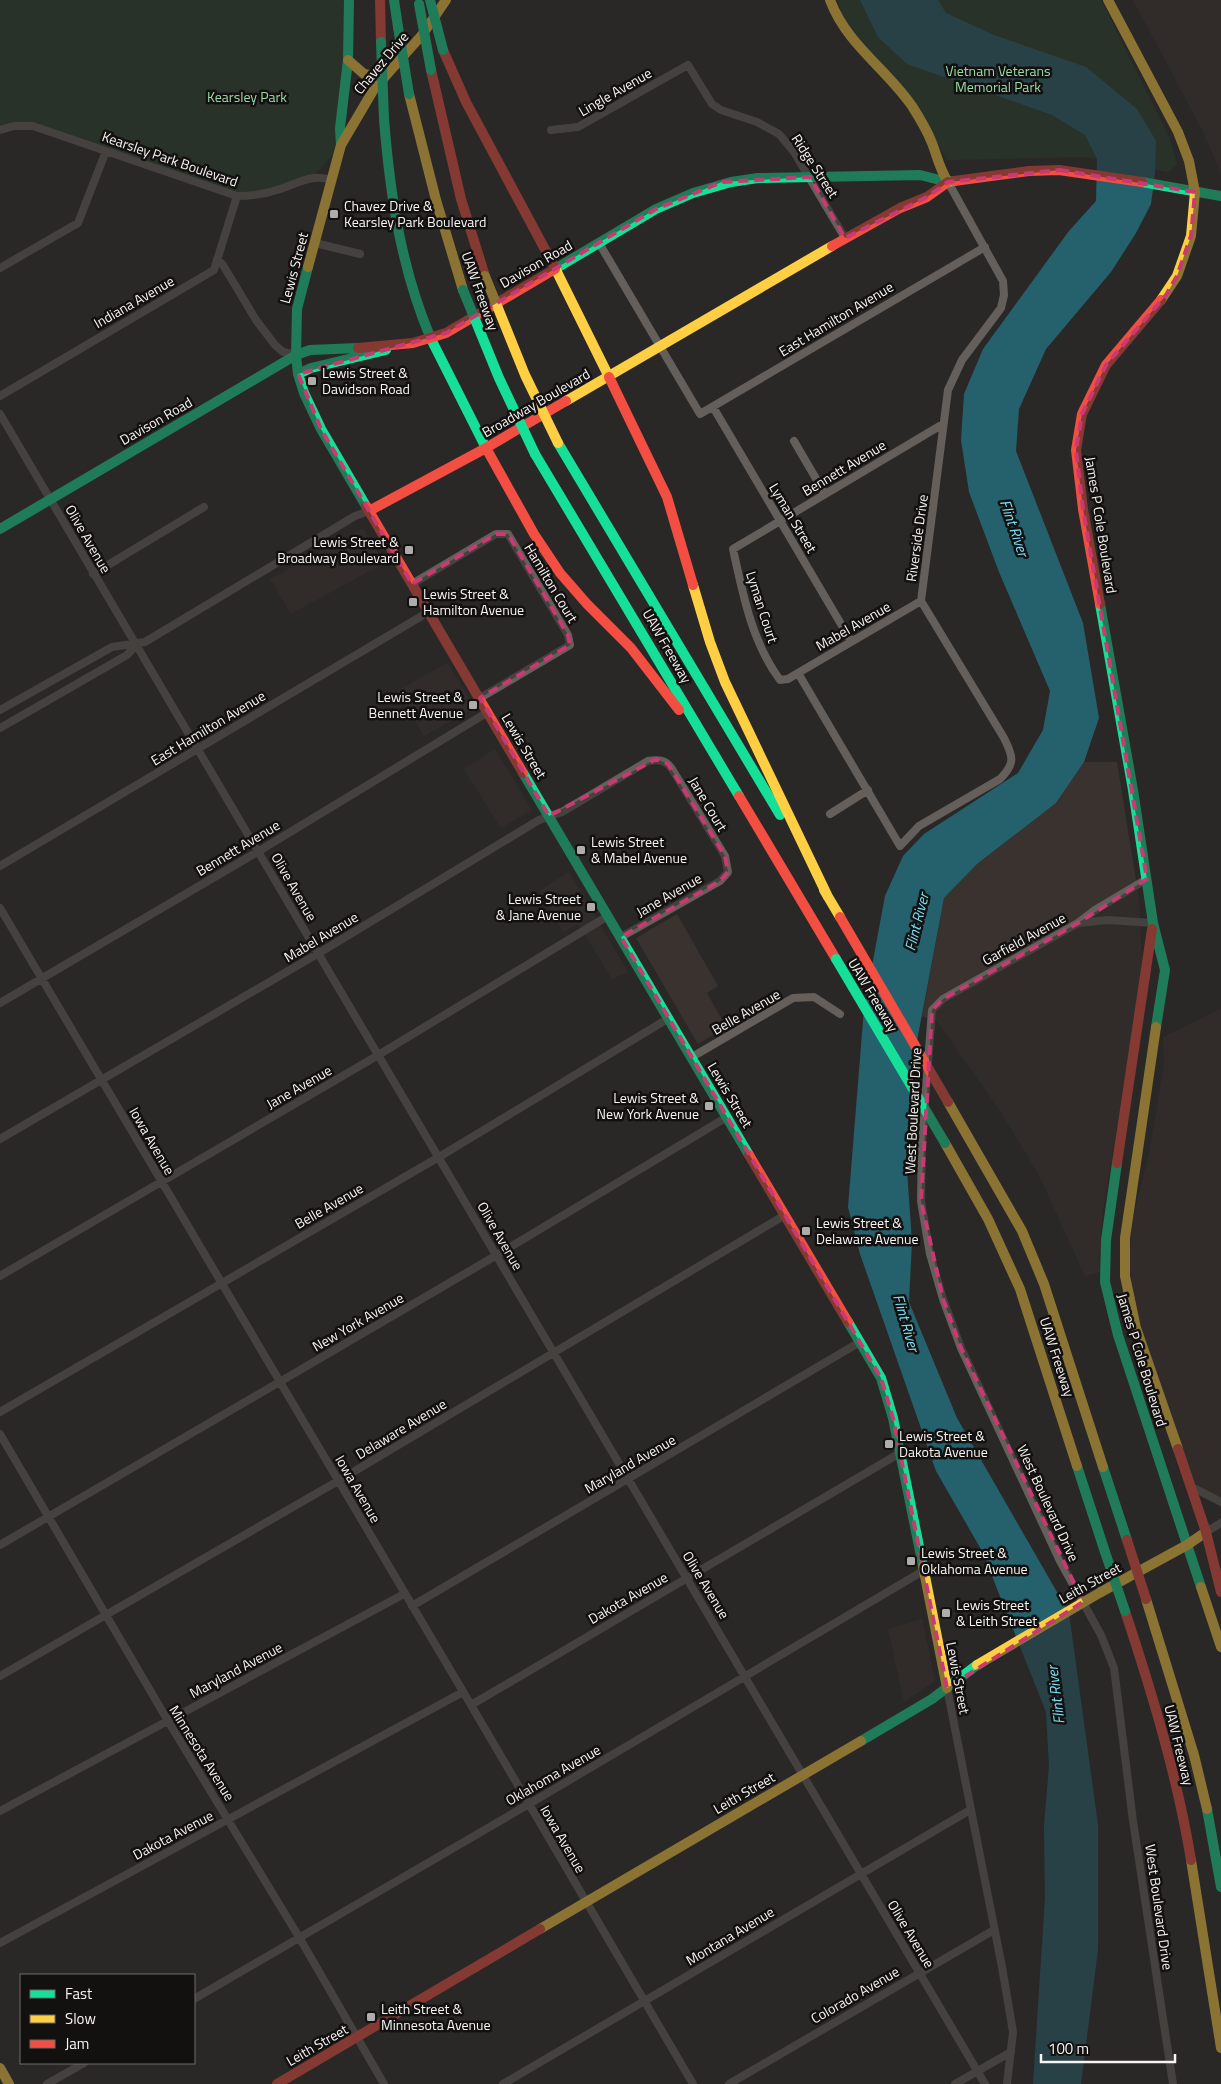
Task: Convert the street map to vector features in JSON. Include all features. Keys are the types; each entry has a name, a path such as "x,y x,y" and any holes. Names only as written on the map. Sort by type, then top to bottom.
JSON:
{"main road":[{"name":"Chavez Drive","path":"342,146 340,128 348,60 349,0"},
{"path":"380,0 387,169 398,238 413,295 431,339 486,448 534,534 560,572 587,604 631,648 716,758"},
{"name":"UAW Freeway","path":"394,0 409,94 436,200 463,290 495,370 536,454 945,1143 988,1219 1020,1289 1156,1706 1184,1823 1221,2048"},
{"path":"430,0 443,50 470,110 572,300 666,496 710,642 725,682 828,897"},
{"name":"Chavez Drive","path":"332,180 342,146 367,99 422,35 446,0"},
{"path":"830,0 833,10 855,45 902,93 918,117 932,144 942,174 948,182 1047,170 1093,174 1221,196"},
{"name":"James P Cole Boulevard","path":"1108,0 1178,132 1189,161 1195,192 1190,236 1177,276 1166,295 1106,365 1082,414 1076,450 1082,509 1133,790 1153,923 1165,970 1152,1069 1137,1152 1125,1238 1125,1276 1136,1328 1206,1532 1221,1592"},
{"name":"UAW Freeway","path":"419,2 431,70 461,199 485,276 524,375 558,443 840,917 1022,1231 1044,1284 1146,1599 1194,1755 1204,1792 1221,1887"},
{"path":"348,60 362,74 384,78"},
{"name":"Davison Road","path":"0,529 296,355 310,350 334,347 402,345 431,339 446,333 656,209 688,193 740,179 920,175 948,182"},
{"name":"Lewis Street","path":"332,180 297,309 296,355 298,374 313,415 881,1378 888,1397 900,1453 947,1688"},
{"name":"Broadway Boulevard","path":"369,511 486,448 845,238 900,208 926,197 948,182"},
{"path":"298,374 311,368 402,345"},
{"name":"James P Cole Boulevard","path":"1153,923 1106,1240 1105,1282 1118,1336 1221,1647"},
{"name":"Leith Street","path":"277,2084 932,1699 977,1665 1101,1592 1187,1545 1206,1532"},
{"path":"0,2068 9,2084"}],"street":[{"name":"Lingle Avenue","path":"551,130 578,128 688,65"},
{"name":"Ridge Street","path":"688,65 712,104 721,110 757,122 779,134 794,152 810,177 845,238"},
{"name":"Kearsley Park Boulevard","path":"0,130 14,126 33,126 237,196 266,194 313,177 332,180"},
{"path":"0,268 78,223 106,151"},
{"name":"Riverside Drive","path":"868,790 900,846 919,826 965,797 1000,779 1008,771 1012,763 1012,754 1004,738 921,601 948,390 962,360 1001,308 1004,295 1003,281 948,182"},
{"name":"Indiana Avenue","path":"0,396 214,270 237,196"},
{"path":"315,243 360,254"},
{"path":"599,243 661,346"},
{"name":"East Hamilton Avenue","path":"661,346 700,414 985,247"},
{"path":"217,259 223,265 256,320 275,345 283,352 296,355"},
{"name":"Lyman Street","path":"713,407 852,641"},
{"name":"Olive Avenue","path":"0,414 985,2084"},
{"name":"Bennett Avenue","path":"733,549 943,424"},
{"path":"794,441 825,494"},
{"path":"93,574 204,507"},
{"name":"Broadway Boulevard","path":"0,710 112,647 145,642 356,516 369,511"},
{"name":"Hamilton Court","path":"412,584 496,534 508,534 568,635 570,645 480,698"},
{"name":"Lyman Court","path":"733,549 754,630 769,664 780,680 788,679 798,673"},
{"name":"Mabel Avenue","path":"798,673 921,601"},
{"name":"East Hamilton Avenue","path":"0,866 420,617 428,610"},
{"name":"Broadway Boulevard","path":"0,728 127,655 136,644"},
{"path":"798,673 868,790 830,814"},
{"path":"23,697 31,710"},
{"name":"Bennett Avenue","path":"0,1003 259,851 488,712"},
{"name":"Mabel Avenue","path":"0,1140 319,953 538,820 562,812 648,761 656,759"},
{"name":"Jane Court","path":"656,759 668,764 672,769 725,856 728,872"},
{"name":"Jane Avenue","path":"621,937 720,880 728,872"},
{"path":"1078,923 1095,910 1147,879"},
{"name":"Iowa Avenue","path":"0,908 404,1594 472,1705 693,2084"},
{"name":"Jane Avenue","path":"0,1276 379,1055 608,916"},
{"name":"Garfield Avenue","path":"943,999 1078,923 1108,920 1153,923"},
{"name":"Belle Avenue","path":"692,1057 793,998 814,997 840,1014"},
{"name":"West Boulevard Drive","path":"943,999 932,1010 922,1143 922,1201 930,1254 943,1299 961,1348 1060,1560 1101,1635 1114,1668 1133,1821 1173,2084"},
{"name":"Belle Avenue","path":"0,1412 439,1157 669,1018"},
{"name":"New York Avenue","path":"0,1545 497,1255 727,1117"},
{"name":"Delaware Avenue","path":"0,1676 338,1481 785,1214"},
{"name":"Maryland Avenue","path":"412,1606 860,1342"},
{"name":"Minnesota Avenue","path":"0,1434 168,1721 299,1937 384,2084"},
{"name":"Dakota Avenue","path":"472,1705 900,1453"},
{"path":"1190,1486 1221,1502"},
{"name":"Leith Street","path":"1206,1532 1221,1523"},
{"name":"Oklahoma Avenue","path":"195,1997 529,1804 923,1571"},
{"name":"Maryland Avenue","path":"0,1811 404,1594"},
{"name":"Lewis Street","path":"947,1688 1013,2032 1007,2084"},
{"name":"Dakota Avenue","path":"0,1943 463,1692"},
{"name":"Montana Avenue","path":"503,2084 970,1810"},
{"name":"Colorado Avenue","path":"729,2084 994,1930"},
{"path":"955,2084 1011,2052"},
{"path":"48,2084 82,2064"}],"highlighted area":[{"path":"1059,170 1195,192 1191,236 1177,276 1166,295 1106,365 1082,414 1076,450 1083,509 1147,879 1078,923 943,999 932,1010 921,1201 943,1299 961,1348 1083,1602 947,1688 893,1418 881,1378 621,937 720,881 728,872 725,856 668,764 656,759 549,816 480,698 570,645 568,635 508,534 496,534 412,584 321,429 298,374 446,333 656,209 722,182 810,177 845,238 927,197 948,182"}],"shaded area":[{"path":"1133,0 1221,0 1221,174 1204,133"},
{"path":"363,528 384,563 291,614 270,579"},
{"path":"447,663 470,699 469,711 424,736 397,691"},
{"path":"495,749 532,810 501,828 464,769"},
{"path":"1084,762 1117,762 1139,899 1142,962 1136,1011 1103,1210 1099,1256 1100,1272 1085,1276 1039,1175 999,1109 937,1021 922,1016 944,898 977,864 1056,803"},
{"path":"569,872 628,972 612,979 578,924 563,932 539,891"},
{"path":"677,914 718,986 707,993 726,1027 698,1044 636,938"},
{"path":"1221,1009 1221,1497 1207,1493 1196,1483 1187,1464 1136,1307 1130,1270 1130,1247 1134,1214 1150,1149 1164,1065 1163,1037"},
{"path":"922,1619 935,1681 904,1702 888,1629"}],"green space":[{"name":"Kearsley Park","path":"0,0 349,0 341,145 313,177 247,196 33,126 0,130"},
{"name":"Vietnam Veterans Memorial Park","path":"838,0 1101,0 1170,139 1177,165 1168,172 1087,157 947,160 915,102 860,42 842,15"}],"water":[{"name":"Flint River","path":"860,0 938,0 946,13 994,35 1086,67 1137,109 1156,141 1155,173 1151,204 1136,233 1111,272 1046,349 1019,409 1016,451 1083,623 1099,718 1084,762 1056,803 977,864 944,898 916,1046 906,1156 912,1242 909,1302 957,1418 1069,1613 1098,1825 1098,1950 1081,2084 1033,2084 1045,1898 1044,1826 1049,1766 1046,1712 982,1551 936,1471 860,1254 848,1207 864,1009 885,896 903,856 924,834 1018,773 1043,730 1050,691 999,572 969,492 961,440 964,394 983,349 1069,231 1096,201 1097,159 1085,135 1052,115 907,64 878,37"}],"traffic: fast":[{"path":"341,145 340,128 348,60 349,0"},
{"path":"394,0 398,27"},
{"path":"430,0 443,50"},
{"path":"419,4 431,70"},
{"path":"398,27 409,94"},
{"path":"381,42 384,119"},
{"path":"384,119 399,231 412,285 431,339"},
{"path":"555,269 656,209 693,193 731,182 758,178 920,175 948,182 954,181"},
{"path":"1142,182 1221,196"},
{"path":"308,267 297,309 296,355 298,374 304,393 321,429 366,506"},
{"path":"463,290 499,378 535,454"},
{"path":"431,339 486,448"},
{"path":"0,529 296,355 310,350 358,348"},
{"path":"298,374 311,368 386,350"},
{"path":"558,443 780,815"},
{"path":"535,454 739,796"},
{"path":"1100,604 1133,790 1153,923 1165,970 1156,1027"},
{"path":"523,773 749,1155"},
{"path":"836,959 945,1143"},
{"path":"1117,1163 1106,1240 1105,1282 1118,1335 1201,1587"},
{"path":"848,1322 881,1378 893,1418 923,1566"},
{"path":"1077,1466 1105,1552"},
{"path":"1103,1467 1127,1540"},
{"path":"1105,1552 1125,1611"},
{"path":"861,1741 932,1699 977,1665"},
{"path":"1207,1809 1221,1887"}],"traffic: slow":[{"path":"308,267 341,145 374,89 422,35 446,0"},
{"path":"830,0 837,16 856,43 912,106 928,133 948,182"},
{"path":"1108,0 1178,132 1189,161 1195,192 1191,236 1177,276 1161,300"},
{"path":"348,60 364,74 384,78"},
{"path":"409,94 436,200 463,290"},
{"path":"566,401 832,246"},
{"path":"555,268 609,377"},
{"path":"485,276 525,375 558,443"},
{"path":"693,585 710,642 725,682 828,897"},
{"path":"824,890 840,917"},
{"path":"1156,1027 1125,1238 1125,1276 1136,1328 1178,1449"},
{"path":"948,1102 1022,1231 1044,1284 1103,1467"},
{"path":"945,1143 988,1219 1020,1289 1077,1466"},
{"path":"1101,1592 1187,1545 1206,1532"},
{"path":"923,1566 947,1688"},
{"path":"1201,1587 1221,1647"},
{"path":"977,1665 1101,1592"},
{"path":"1146,1599 1194,1755 1207,1809"},
{"path":"540,1929 861,1741"},
{"path":"1191,1860 1221,2048"},
{"path":"0,2068 9,2084"}],"traffic: jam":[{"path":"380,0 381,42"},
{"path":"443,50 466,102 555,268"},
{"path":"431,70 461,199 485,276"},
{"path":"954,181 1029,171 1059,170 1142,182"},
{"path":"832,246 900,208 927,197 948,182"},
{"path":"358,348 413,343 446,333 555,269"},
{"path":"1100,604 1083,509 1076,450 1082,414 1106,365 1161,300"},
{"path":"609,377 667,497 693,585"},
{"path":"369,511 486,448 566,401"},
{"path":"486,448 534,534 560,573 587,604 631,648 679,710"},
{"path":"366,506 523,773"},
{"path":"739,796 836,959"},
{"path":"840,917 948,1102"},
{"path":"1117,1163 1152,929"},
{"path":"749,1155 848,1322"},
{"path":"1178,1449 1206,1532 1221,1592"},
{"path":"1127,1540 1146,1599"},
{"path":"1125,1611 1163,1734 1179,1797 1191,1860"},
{"path":"277,2084 540,1929"}],"place":[{"name":"Chavez Drive & Kearsley Park Boulevard","path":"334,214"},
{"name":"Lewis Street & Davidson Road","path":"312,381"},
{"name":"Lewis Street & Broadway Boulevard","path":"409,550"},
{"name":"Lewis Street & Hamilton Avenue","path":"413,602"},
{"name":"Lewis Street & Bennett Avenue","path":"473,705"},
{"name":"Lewis Street & Mabel Avenue","path":"581,850"},
{"name":"Lewis Street & Jane Avenue","path":"591,907"},
{"name":"Lewis Street & New York Avenue","path":"709,1106"},
{"name":"Lewis Street & Delaware Avenue","path":"806,1231"},
{"name":"Lewis Street & Dakota Avenue","path":"889,1444"},
{"name":"Lewis Street & Oklahoma Avenue","path":"911,1561"},
{"name":"Lewis Street & Leith Street","path":"946,1613"},
{"name":"Leith Street & Minnesota Avenue","path":"371,2017"}]}
